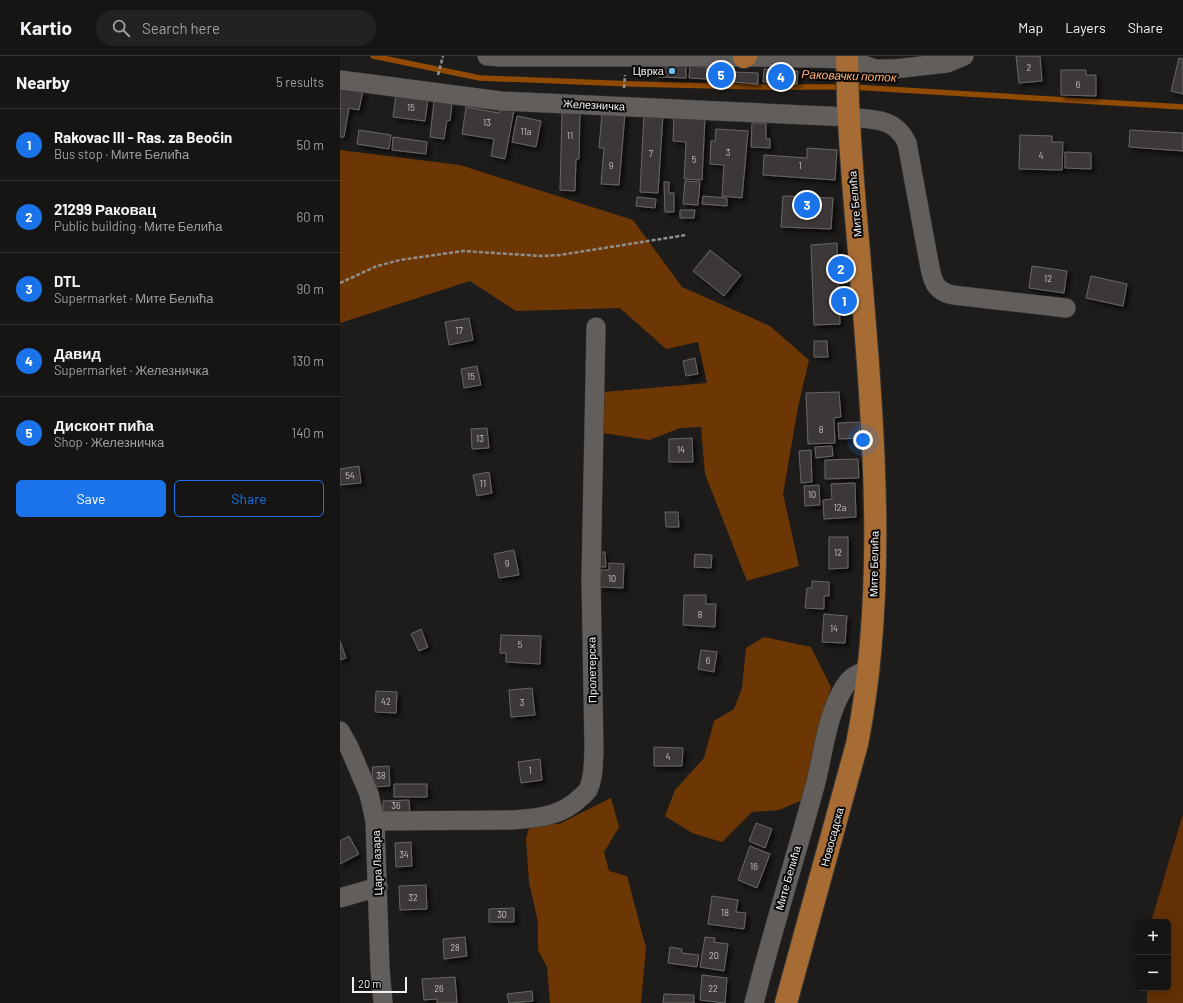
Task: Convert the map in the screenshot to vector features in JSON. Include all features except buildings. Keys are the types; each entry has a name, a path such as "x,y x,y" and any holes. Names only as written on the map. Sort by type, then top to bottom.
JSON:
{"main road":[{"name":"Мите Белића","path":"847,63 848,108 867,355 875,486 873,590 868,669"},
{"name":"Новосадска","path":"786,1003 857,744 868,669"}],"street":[{"path":"487,56 745,56 847,63 875,69 894,69 947,63 964,56"},
{"name":"Железничка","path":"340,80 501,101 624,107 848,108 885,121 893,125 904,136 909,151 930,268 934,285 939,290 946,294 953,295 1066,308"},
{"name":"Пролетерска","path":"375,821 513,820 534,818 556,814 574,804 587,791 593,774 594,751 591,579 596,327"},
{"name":"Мите Белића","path":"754,1003 837,702 844,687 850,680 868,669"},
{"name":"Цара Лазара","path":"340,731 349,747 370,794 375,821 380,969 383,1003"},
{"path":"340,898 378,886"}],"path":[{"path":"624,107 625,57"},
{"path":"340,283 376,266 400,260 463,251 542,256 560,255 686,235"}],"shaded area":[{"path":"340,150 460,165 633,220 682,287 770,326 809,360 798,407 783,494 799,566 747,581 705,474 701,427 680,428 649,440 603,433 604,392 707,383 698,342 666,349 620,308 516,311 470,281 340,323"},
{"path":"764,637 811,647 831,687 803,800 779,810 752,812 722,842 692,833 665,816 675,790 704,758 714,721 734,709 742,688 746,648"},
{"path":"611,798 619,827 604,852 609,871 627,876 646,948 641,1003 550,1003 547,967 538,950 538,922 529,882 526,839 530,825 559,824"},
{"path":"1183,814 1183,1003 1147,1003 1147,991 1171,991 1171,919 1152,919"}],"waterway":[{"name":"Раковачки поток","path":"373,56 480,78 632,84 844,87"},
{"name":"Раковачки поток","path":"852,87 1183,107"}],"place":[{"name":"Цврка","path":"672,71"},
{"name":"Дисконт пића","path":"721,75"},
{"name":"Давид","path":"781,77"},
{"name":"DTL","path":"807,205"},
{"name":"21299 Раковац","path":"841,269"},
{"name":"Rakovac III - Ras. za Beočin","path":"844,301"}]}
